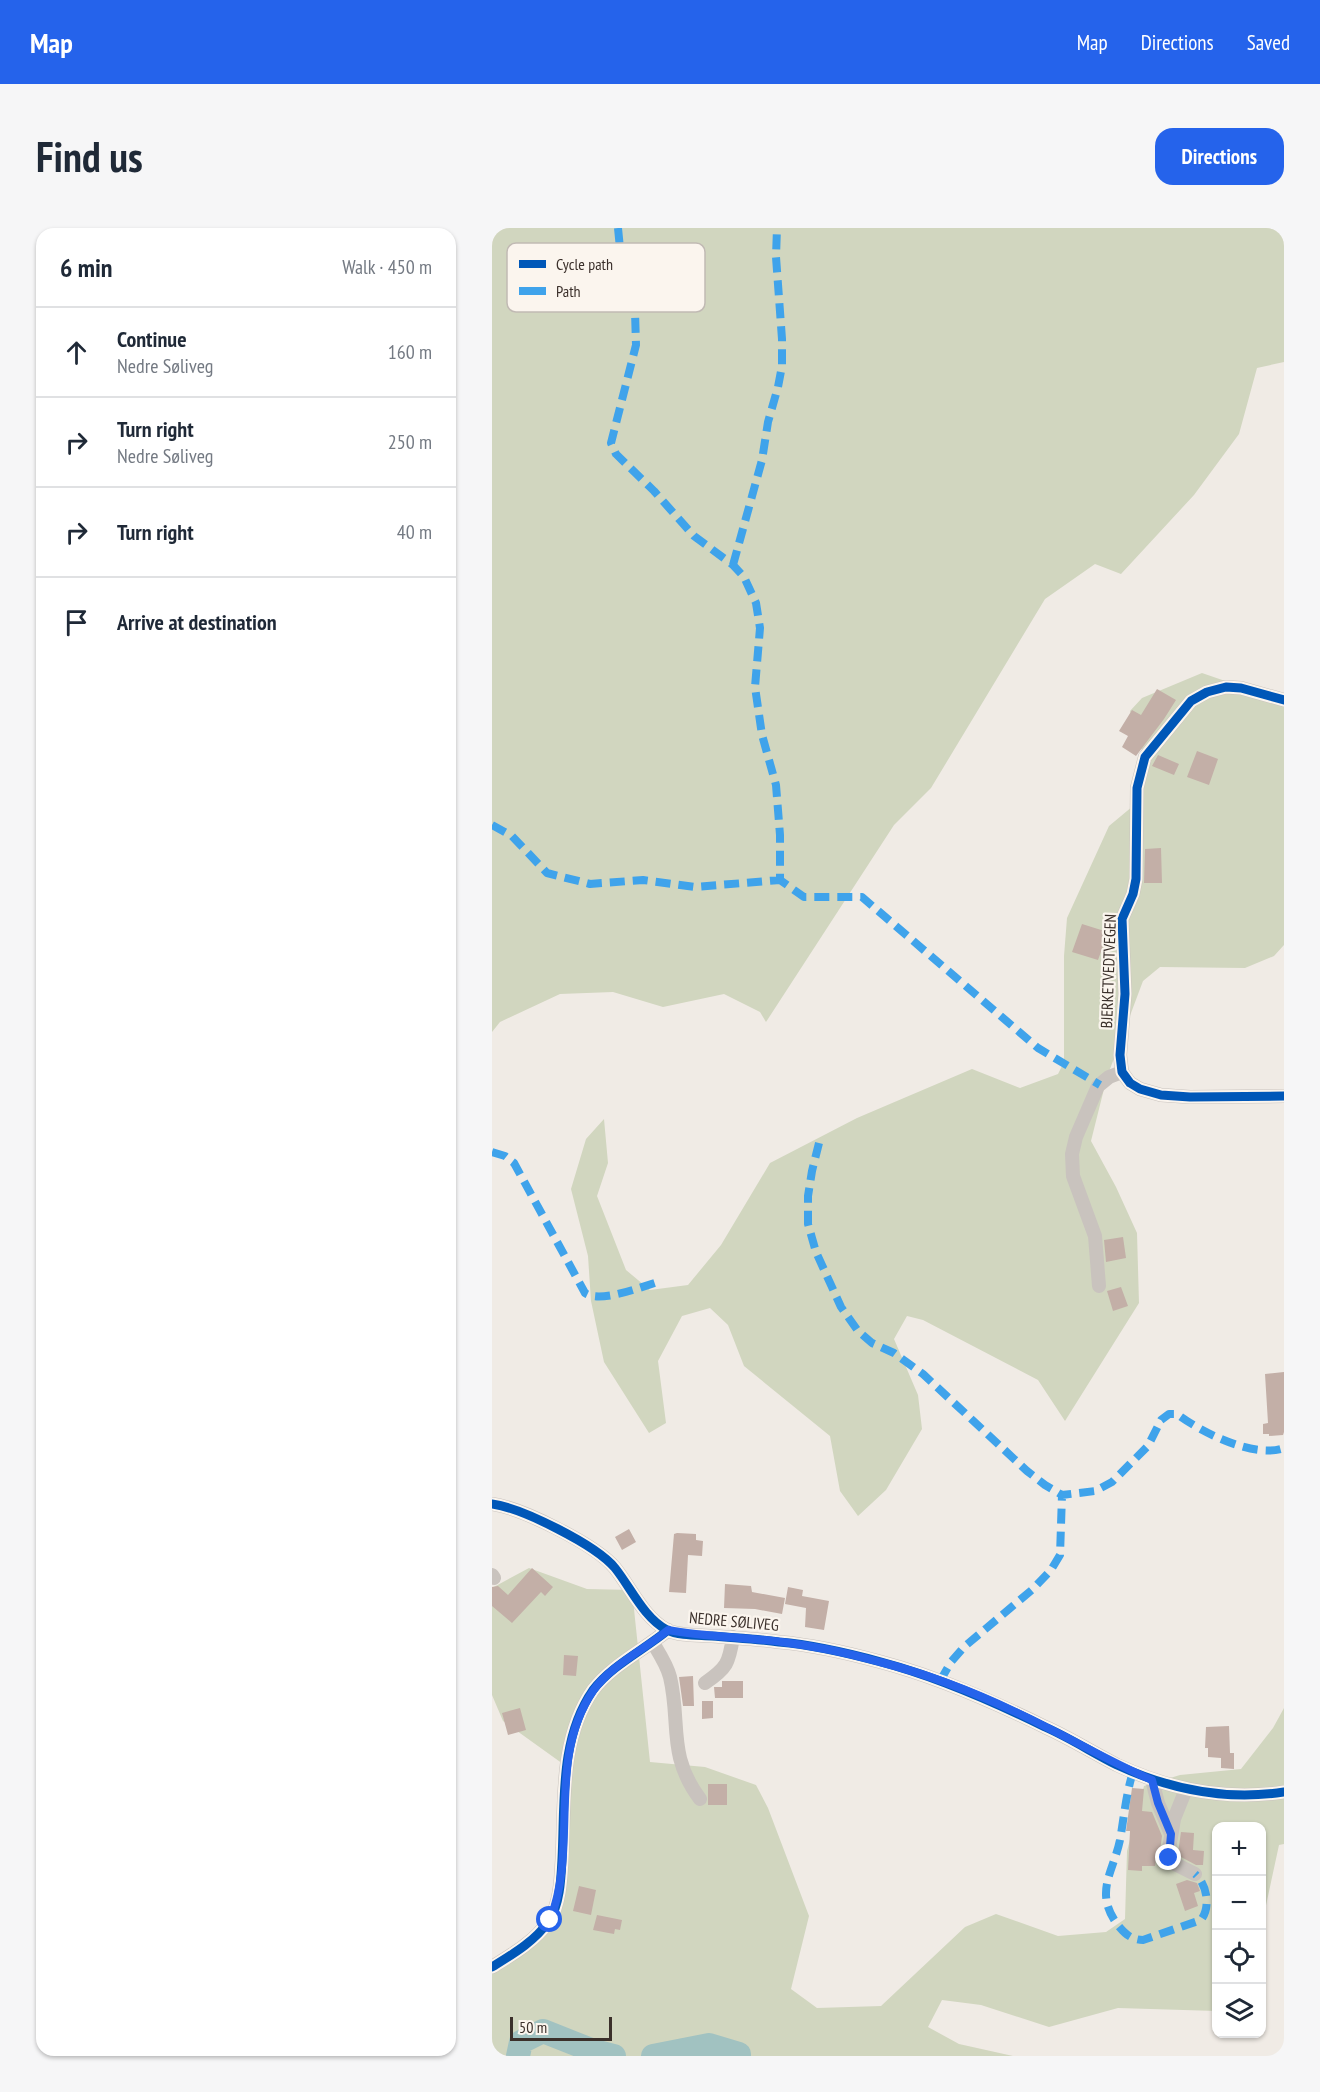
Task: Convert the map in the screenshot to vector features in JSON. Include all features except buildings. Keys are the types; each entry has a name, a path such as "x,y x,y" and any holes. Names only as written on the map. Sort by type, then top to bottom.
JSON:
{"street":[{"name":"BJERKETVEDTVEGEN","path":"1122,1072 1120,1055 1125,994 1122,920 1133,894 1136,879 1137,788 1145,757 1191,701 1207,692 1226,687 1242,688 1284,700"},
{"path":"1099,1286 1095,1236 1073,1176 1072,1154 1076,1137 1098,1086 1109,1077 1122,1072 1130,1083 1140,1089 1161,1095 1284,1096"},
{"path":"492,1504 529,1516 592,1549 615,1568 652,1618 668,1630"},
{"name":"NEDRE SØLIVEG","path":"492,1967 535,1938 550,1920 556,1904 561,1877 564,1794 569,1755 582,1712 593,1691 610,1672 668,1630 783,1642 881,1662 974,1694 1152,1780 1186,1789 1233,1797 1284,1792"},
{"path":"705,1683 725,1667 730,1659 733,1638"},
{"path":"653,1643 670,1676 678,1755 686,1780 700,1799"},
{"path":"1152,1780 1158,1803 1171,1834"},
{"path":"1186,1789 1176,1812 1169,1858 1196,1874"}],"green space":[{"path":"492,228 1284,228 1284,362 1257,368 1239,434 1194,495 1121,574 1095,564 1045,599 931,788 894,825 766,1022 760,1012 724,994 663,1007 613,992 560,994 500,1022 492,1032"},
{"path":"1202,673 1260,693 1284,697 1284,945 1274,956 1245,968 1160,967 1143,981 1107,1077 1091,1141 1137,1233 1139,1303 1065,1421 1038,1380 923,1320 907,1316 894,1339 918,1395 922,1429 886,1490 858,1516 840,1491 830,1436 744,1366 728,1325 710,1308 682,1316 658,1361 666,1423 649,1433 604,1362 591,1301 588,1256 571,1189 586,1139 604,1119 608,1163 597,1196 626,1270 650,1290 688,1285 721,1245 770,1163 857,1118 972,1069 1020,1088 1058,1074 1064,1062 1064,956 1067,918 1109,826 1139,801 1148,771 1130,711 1142,698"},
{"path":"529,1568 587,1589 632,1590 650,1762 705,1767 756,1785 768,1808 809,1916 791,1989 817,2008 881,2006 965,1927 996,1914 1058,1936 1106,1932 1125,1919 1127,1851 1144,1786 1180,1775 1241,1769 1273,1728 1284,1708 1284,1844 1279,1845 1266,1905 1266,1822 1212,1822 1212,2011 1118,2008 1049,2027 981,2005 942,2000 928,2027 959,2044 1013,2056 492,2056 492,1962 542,1939 567,1879 570,1769 503,1721 492,1695 492,1588"}],"waterway":[{"path":"518,2056 521,2042 543,2031 591,2050 614,2056"},
{"path":"653,2056 709,2045 739,2054 739,2056"}],"marked path":[{"path":"618,228 619,243"},
{"path":"733,565 762,460 768,422 782,366 776,257 777,228"},
{"path":"635,312 636,345 611,443 616,454 654,491 694,536 733,565 744,577 756,603 760,628 755,687 762,735 776,785 780,835 780,880 804,897 862,897 1038,1048 1100,1085"},
{"path":"492,825 512,836 547,873 590,884 643,880 695,887 780,880"},
{"path":"819,1143 808,1196 808,1224 816,1252 841,1307 858,1331 872,1343 894,1353 923,1374 1027,1471 1062,1495"},
{"path":"492,1152 505,1156 514,1163 585,1293 592,1296 611,1295 661,1281"},
{"path":"940,1681 951,1662 964,1647 1033,1589 1051,1570 1060,1555 1062,1495 1095,1491 1112,1482 1148,1446 1161,1420 1169,1414 1177,1414 1213,1436 1243,1447 1258,1450 1284,1448"},
{"path":"1133,1772 1120,1840 1107,1882 1106,1892 1110,1913 1128,1935 1143,1940 1201,1920 1207,1902 1205,1890 1195,1874"}],"cycle path":[{"path":"1284,700 1241,688 1226,687 1207,692 1191,701 1145,757 1137,788 1136,879 1133,894 1122,919 1125,994 1120,1055 1122,1072 1130,1083 1140,1089 1161,1095 1284,1096"},
{"path":"492,1504 539,1520 592,1549 615,1568 651,1618 672,1632 792,1643 869,1659 944,1682 985,1699 1054,1731 1117,1765 1158,1781 1219,1794 1284,1792"},
{"path":"492,1967 537,1935 549,1921 556,1907 561,1875 566,1772 574,1729 582,1709 593,1690 609,1673 668,1630"}],"route":[{"path":"550,1920 556,1904 561,1877 564,1794 569,1755 574,1732 582,1712 593,1691 610,1672 668,1630 783,1642 829,1650 881,1662 974,1694 1152,1780 1158,1803 1171,1834 1169,1858"}]}
